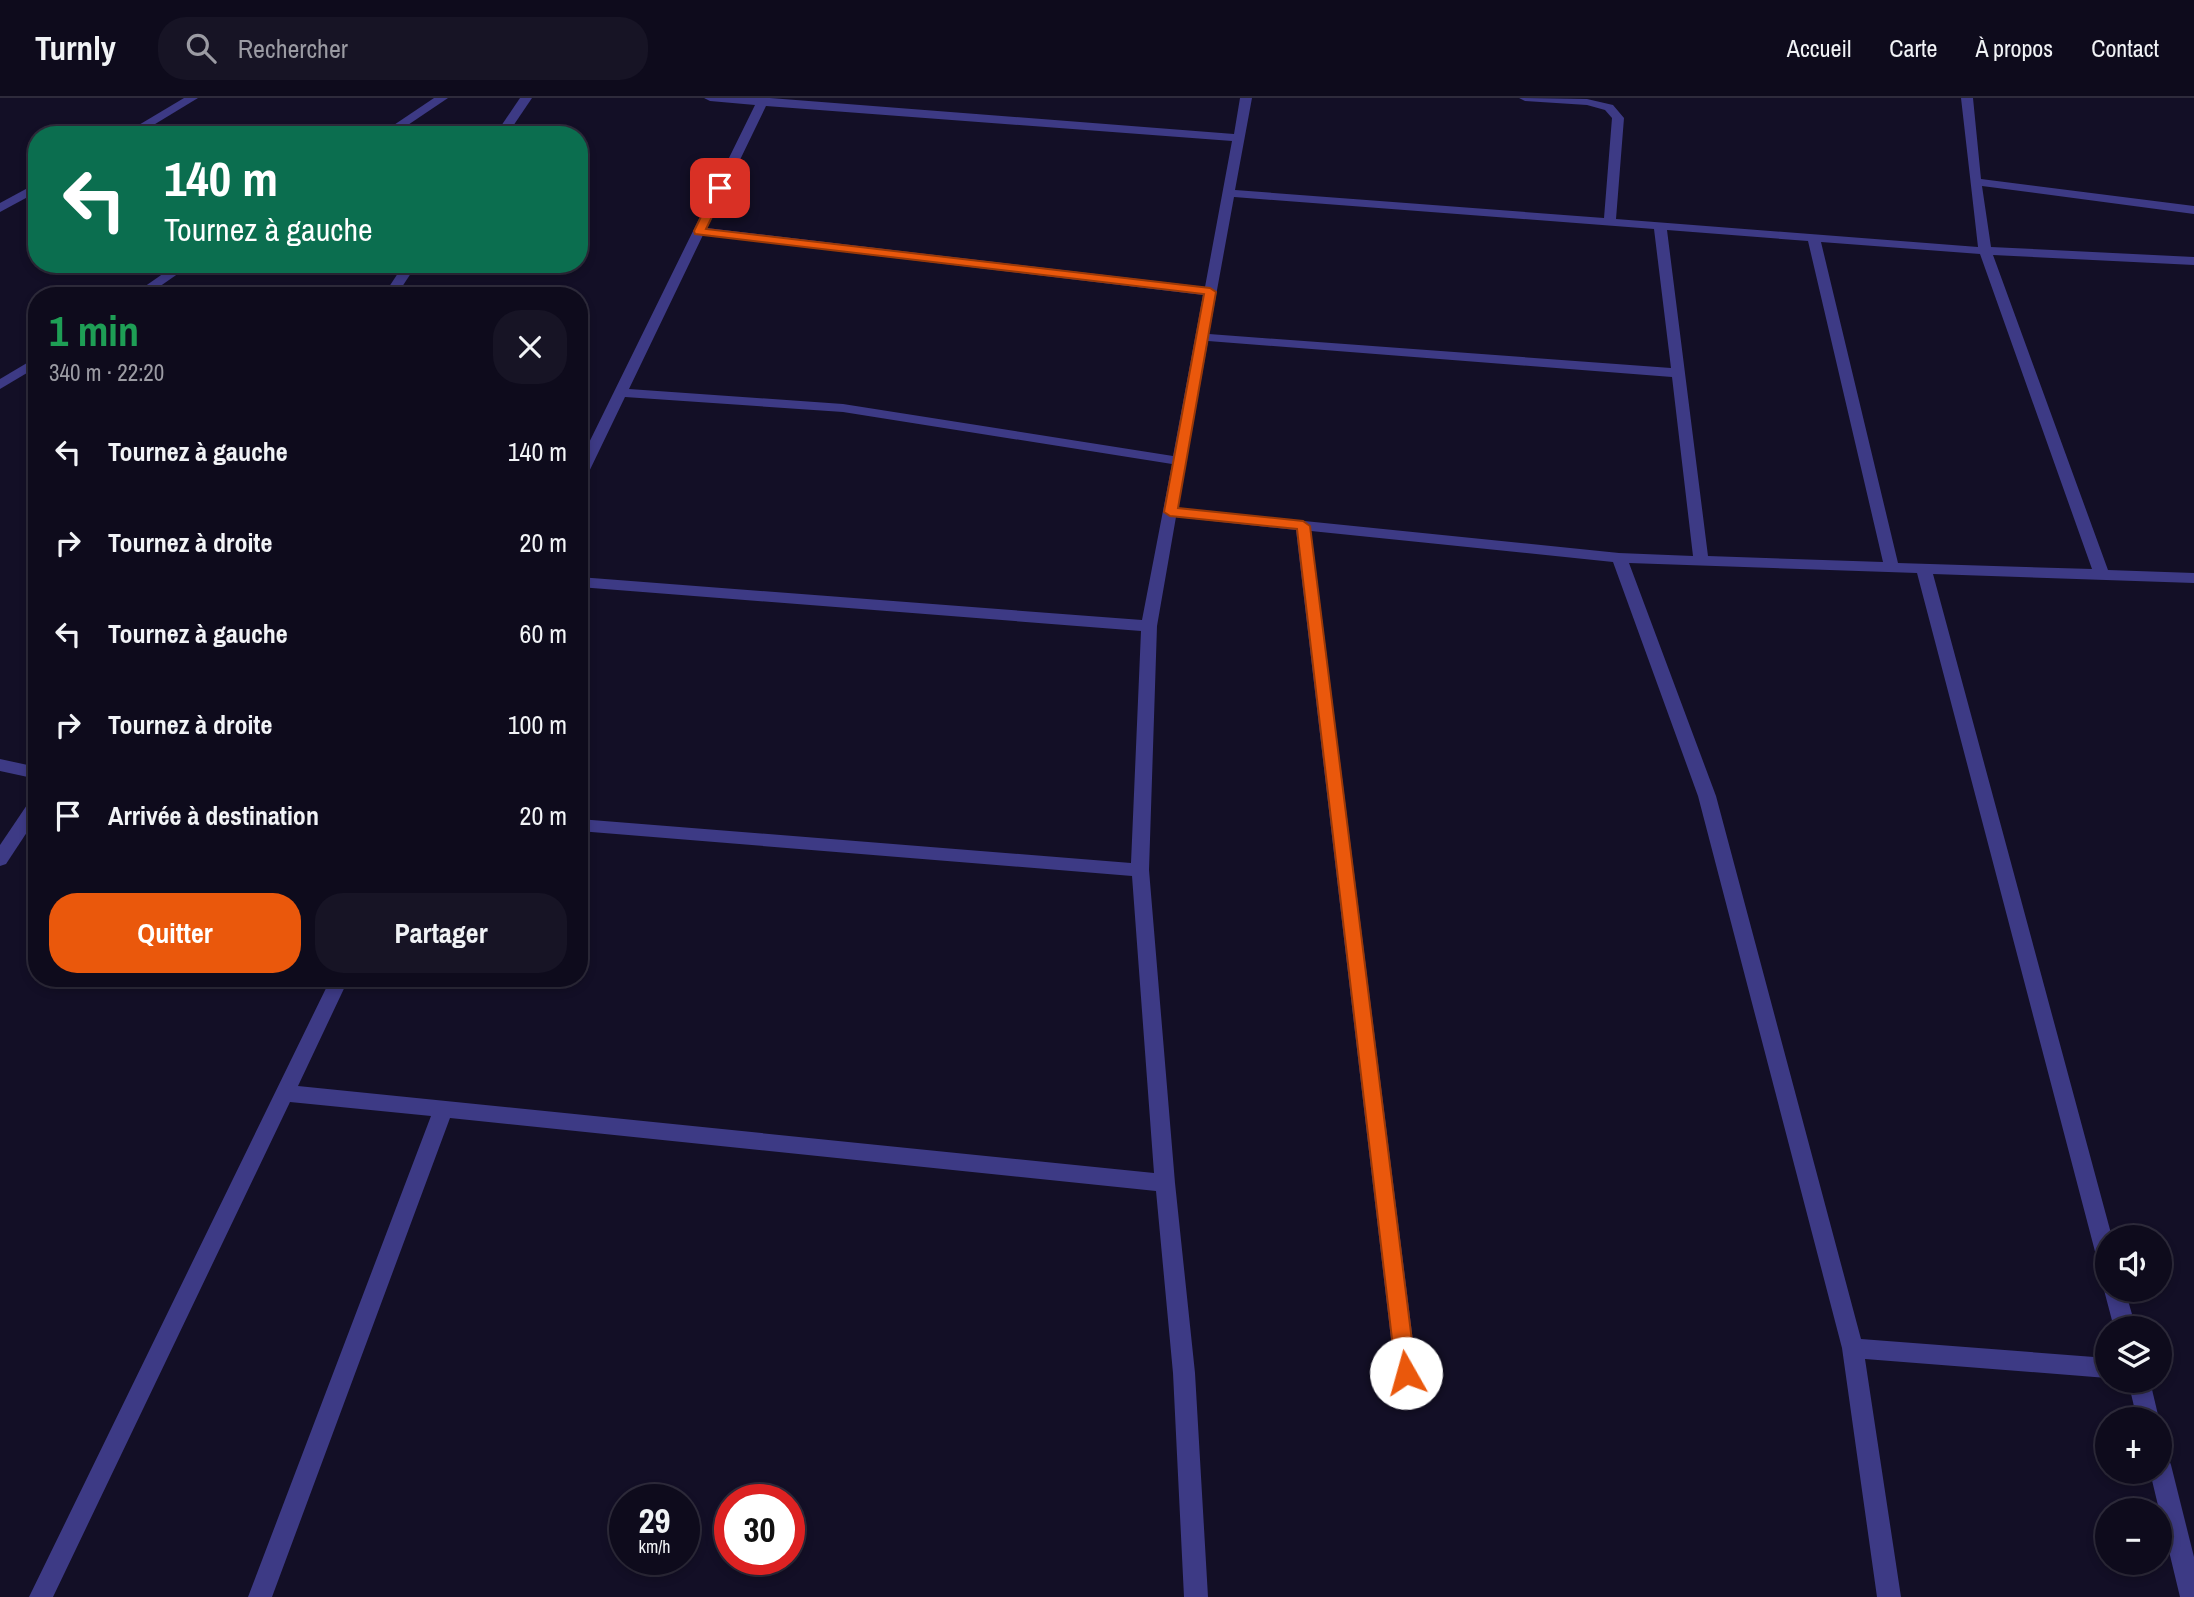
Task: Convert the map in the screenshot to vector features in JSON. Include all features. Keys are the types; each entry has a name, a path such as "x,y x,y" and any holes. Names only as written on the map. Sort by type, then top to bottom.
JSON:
{"street":[{"path":"144,126 192,98"},
{"path":"399,126 442,98"},
{"path":"507,126 526,98"},
{"path":"710,98 1239,138"},
{"path":"1196,1597 1184,1373 1165,1183 1140,870 1149,626 1246,98"},
{"path":"1525,98 1587,102 1609,107 1618,118 1610,222"},
{"path":"1967,98 1985,251 2102,575"},
{"path":"588,460 763,100"},
{"path":"1975,182 2194,210"},
{"path":"0,208 28,192"},
{"path":"1228,192 1985,251 2194,261"},
{"path":"1660,226 1701,561"},
{"path":"699,231 1210,292"},
{"path":"1814,238 1892,568"},
{"path":"151,287 172,273"},
{"path":"1202,337 1678,373"},
{"path":"0,385 28,367"},
{"path":"0,398 16,374"},
{"path":"621,393 843,408 1179,461"},
{"path":"1170,512 1619,558 2194,579"},
{"path":"1303,526 1406,1373"},
{"path":"1619,558 1707,796 1853,1348 1889,1597"},
{"path":"1924,570 2098,1225"},
{"path":"588,583 1149,626"},
{"path":"0,765 28,771"},
{"path":"0,859 28,817"},
{"path":"588,826 1140,870"},
{"path":"41,1597 336,987"},
{"path":"286,1093 1165,1183"},
{"path":"260,1597 444,1110"},
{"path":"1853,1348 2095,1367"},
{"path":"2165,1484 2192,1597"}],"route":[{"path":"720,188 699,231 1210,292 1170,512 1303,526 1406,1373"}]}
